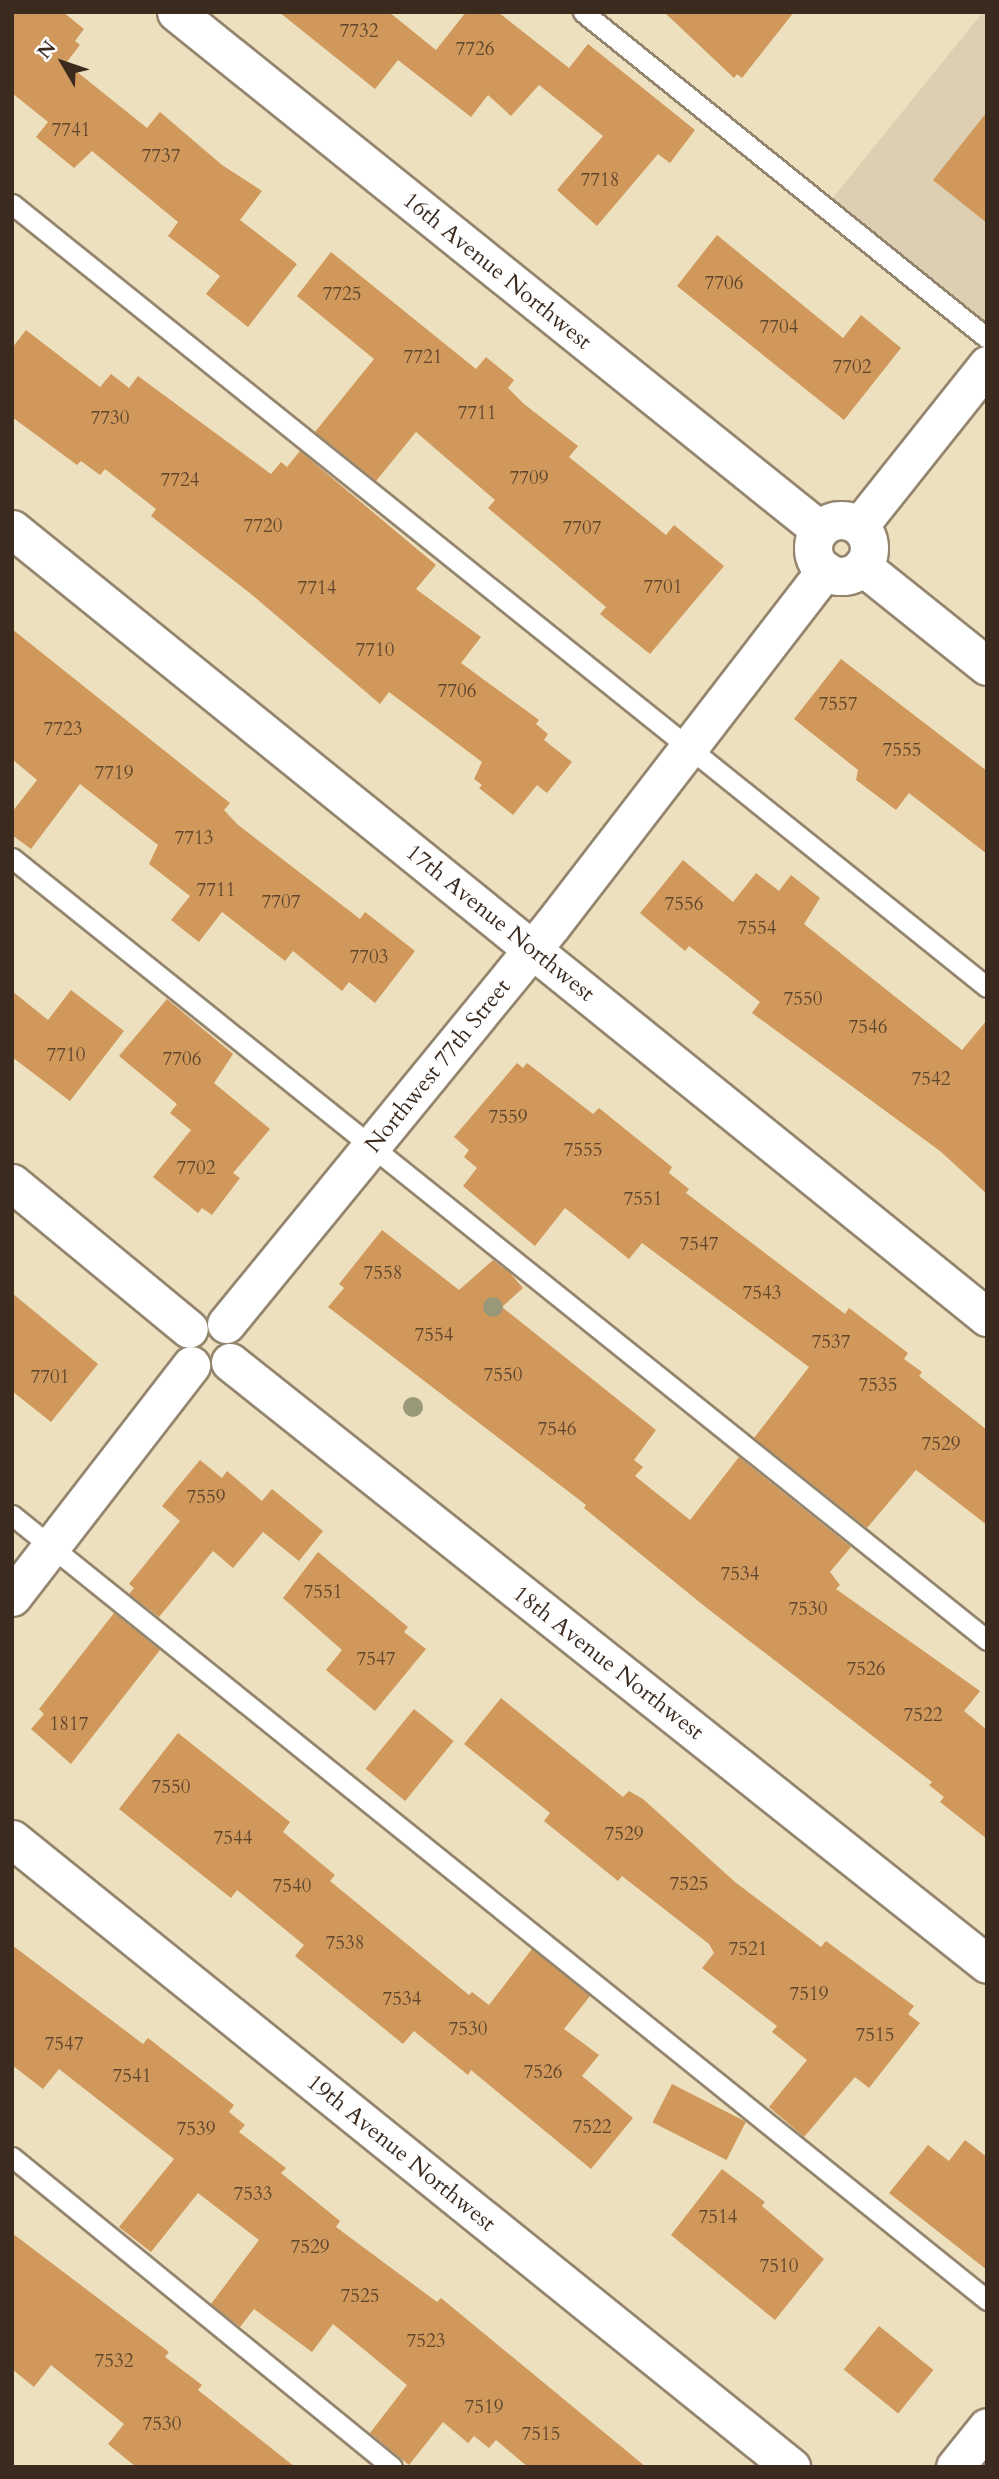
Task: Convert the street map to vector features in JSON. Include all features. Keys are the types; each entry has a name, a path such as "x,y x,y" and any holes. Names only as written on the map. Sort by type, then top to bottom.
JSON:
{"street":[{"name":"16th Avenue Northwest","path":"176,12 820,530"},
{"path":"859,526 987,365"},
{"path":"837,519 859,526 869,544 862,566 840,576 825,570 813,552 820,530 837,519"},
{"name":"17th Avenue Northwest","path":"12,529 987,1317"},
{"path":"862,566 987,666"},
{"name":"Northwest 77th Street","path":"226,1324 532,949 825,570"},
{"path":"12,1183 189,1329"},
{"path":"206,1318 226,1324 237,1342 230,1362 208,1372 191,1365 183,1349 189,1329 206,1318"},
{"name":"18th Avenue Northwest","path":"230,1362 987,1964"},
{"path":"12,1597 191,1365"},
{"name":"19th Avenue Northwest","path":"12,1839 790,2467"},
{"path":"955,2467 987,2427"}],"lane":[{"path":"583,12 987,338"},
{"path":"12,204 987,987"},
{"path":"12,858 987,1640"},
{"path":"12,1515 987,2300"},
{"path":"12,2157 393,2467"}],"shaded area":[{"path":"983,12 987,12 987,348 819,215"}],"building":[{"path":"12,12 63,12 84,29 75,41 80,45 66,63 147,128 160,112 222,165 262,191 240,220 297,264 248,327 206,294 220,276 168,236 178,222 92,151 74,168 36,137 48,122 12,93"},
{"path":"279,12 389,12 436,50 466,12 498,12 569,68 588,44 695,130 670,163 658,154 597,226 557,190 603,136 539,85 511,116 488,95 471,117 398,60 375,89"},
{"path":"664,12 794,12 742,78 737,74 734,78"},
{"path":"987,112 987,223 933,180"},
{"path":"717,235 843,338 861,315 901,348 844,420 677,286"},
{"path":"331,252 476,369 486,357 514,380 508,388 524,404 578,446 569,457 666,535 674,525 724,566 650,654 600,614 606,607 488,508 495,500 416,432 376,481 315,432 374,359 297,296"},
{"path":"26,330 100,387 111,374 129,388 138,376 271,474 281,462 287,467 300,451 436,565 416,589 481,637 461,663 539,720 536,724 548,734 544,740 572,762 547,793 537,785 513,815 479,788 482,785 474,779 482,762 389,692 380,704 251,594 151,516 156,509 105,469 100,475 81,461 77,465 12,417 12,348"},
{"path":"12,629 230,803 224,810 237,824 360,919 365,912 415,951 375,1003 349,982 342,991 293,951 285,961 222,912 199,942 171,920 190,896 149,864 158,845 80,784 31,849 12,835 12,812 37,780 12,759"},
{"path":"841,659 987,771 987,854 909,793 896,810 856,780 858,770 794,719"},
{"path":"683,860 733,902 756,873 779,891 791,875 820,898 804,924 962,1050 987,1020 987,1194 940,1151 752,1013 760,1002 689,946 685,951 640,913"},
{"path":"71,990 124,1031 70,1101 12,1057 12,991 48,1020"},
{"path":"167,999 233,1054 214,1083 270,1129 233,1173 240,1178 212,1215 202,1208 198,1213 153,1177 191,1130 170,1113 177,1104 119,1056"},
{"path":"517,1063 523,1068 527,1063 593,1114 599,1108 672,1167 669,1173 689,1189 686,1193 845,1314 849,1308 908,1353 904,1359 922,1372 919,1376 987,1430 987,1525 916,1470 867,1528 754,1438 809,1367 642,1243 629,1259 565,1208 535,1246 463,1186 477,1168 464,1157 469,1150 454,1137"},
{"path":"382,1230 459,1290 493,1260 510,1273 523,1288 502,1307 656,1430 634,1460 643,1467 635,1476 690,1520 739,1457 851,1547 830,1572 840,1585 836,1589 980,1691 964,1711 987,1730 987,1839 940,1802 944,1797 929,1785 932,1782 703,1605 584,1508 586,1505 328,1307 344,1288 339,1284"},
{"path":"12,1293 98,1364 51,1422 12,1391"},
{"path":"200,1460 222,1478 227,1471 262,1501 272,1489 323,1531 299,1561 263,1532 233,1568 213,1551 159,1617 129,1594 134,1588 129,1584 180,1521 162,1506"},
{"path":"318,1552 408,1627 404,1632 426,1649 375,1711 326,1670 342,1650 283,1598"},
{"path":"114,1613 160,1650 71,1764 31,1729 44,1714 39,1709"},
{"path":"501,1698 623,1797 629,1791 643,1799 735,1882 821,1947 826,1941 914,2006 908,2014 920,2023 869,2088 855,2077 804,2137 769,2107 807,2060 772,2032 777,2026 702,1968 714,1953 709,1944 622,1876 618,1881 544,1821 550,1813 464,1744"},
{"path":"414,1709 454,1741 405,1801 366,1769"},
{"path":"178,1733 290,1822 283,1832 335,1875 330,1881 469,1995 472,1992 489,2005 532,1949 590,1996 564,2029 599,2055 582,2076 633,2118 591,2169 471,2070 468,2075 414,2031 403,2044 295,1956 304,1945 237,1890 231,1898 119,1809"},
{"path":"12,1945 143,2044 148,2038 234,2105 229,2112 245,2125 239,2132 286,2168 281,2173 340,2221 336,2227 437,2302 441,2298 646,2467 528,2467 496,2440 489,2448 474,2436 468,2443 443,2422 409,2465 370,2433 407,2385 333,2324 312,2352 254,2309 240,2327 211,2304 259,2240 198,2193 151,2252 119,2227 174,2159 59,2069 43,2089 12,2065"},
{"path":"672,2084 746,2122 726,2160 652,2122"},
{"path":"965,2140 987,2157 987,2270 889,2193 928,2145 949,2161"},
{"path":"722,2169 765,2202 762,2206 824,2259 775,2320 671,2235"},
{"path":"12,2233 169,2352 165,2357 202,2385 198,2390 295,2467 136,2467 108,2444 124,2424 51,2365 34,2387 12,2369"},
{"path":"879,2326 933,2370 898,2414 844,2370"}]}
